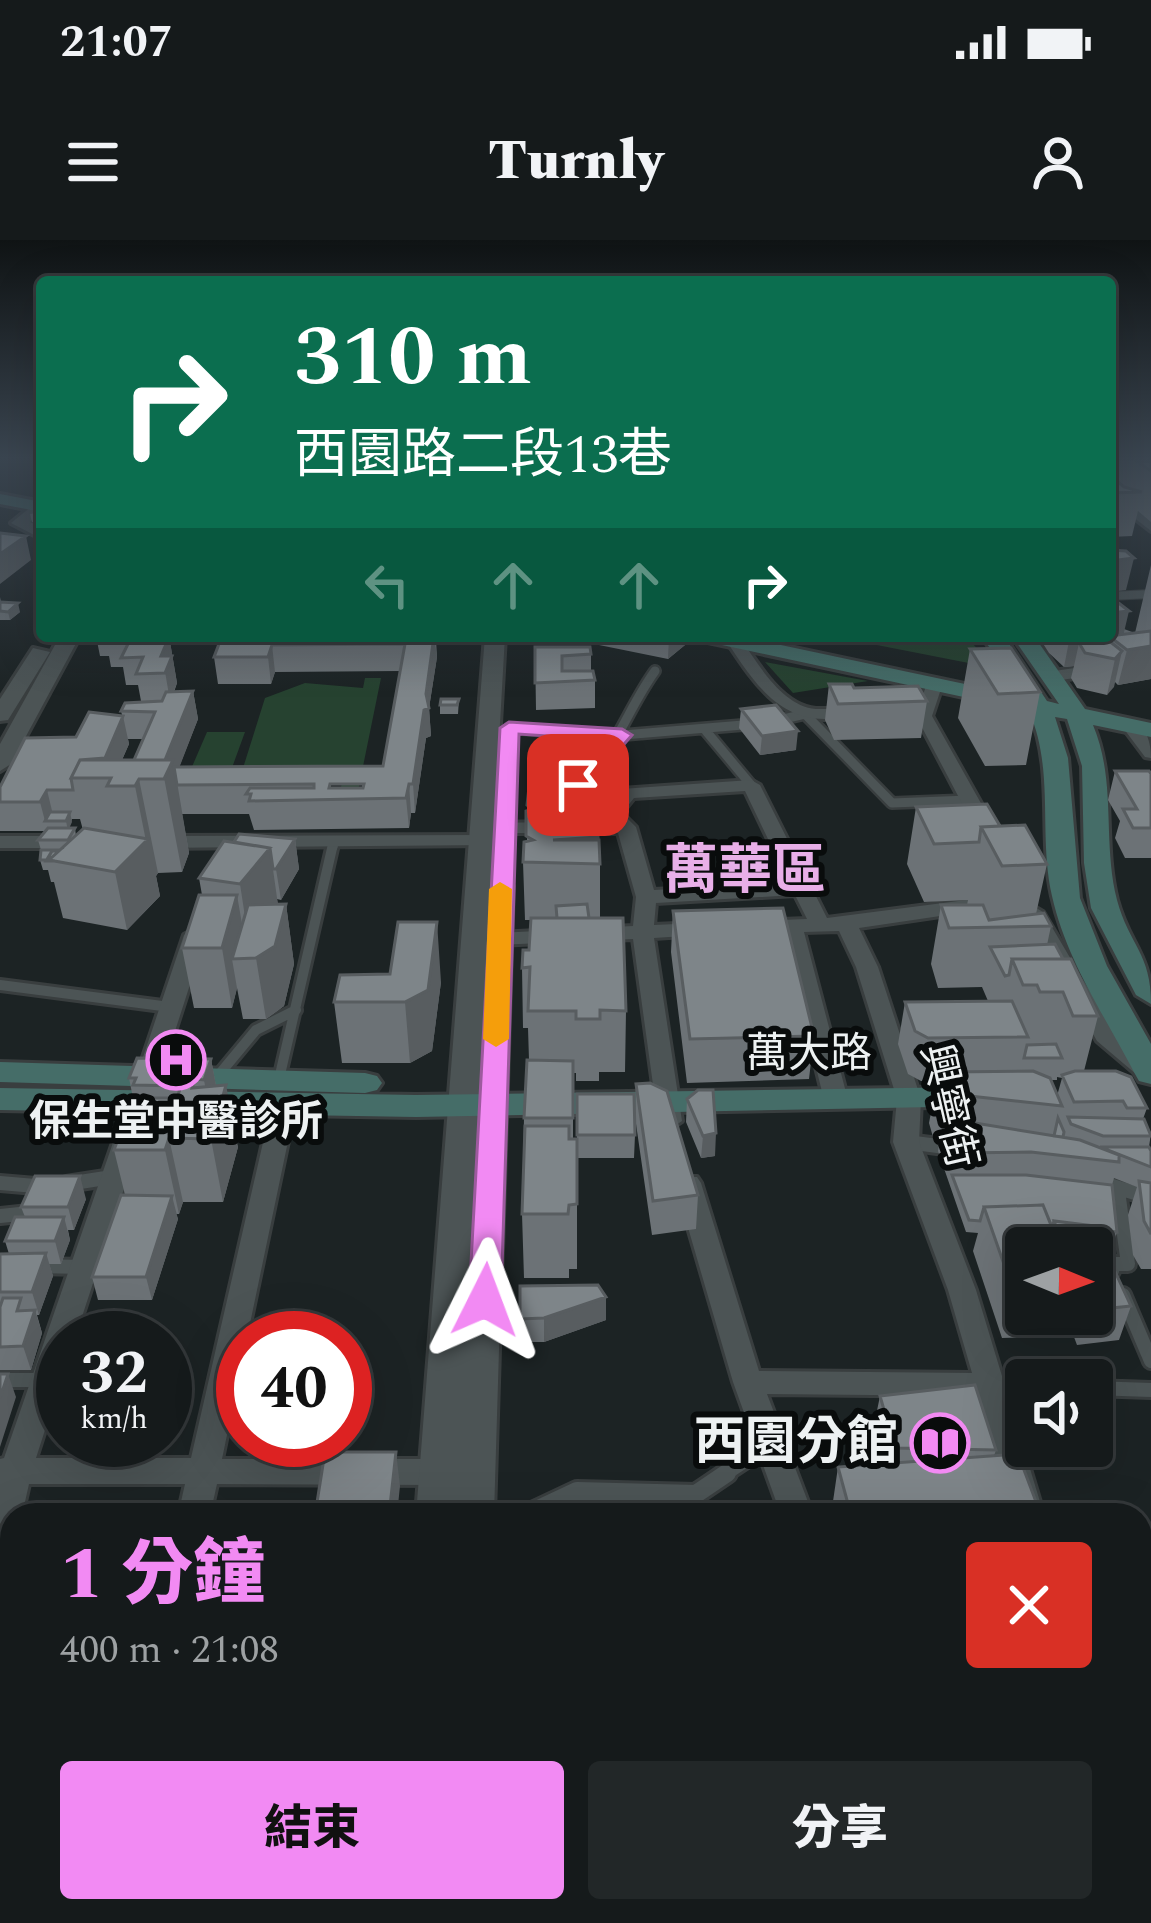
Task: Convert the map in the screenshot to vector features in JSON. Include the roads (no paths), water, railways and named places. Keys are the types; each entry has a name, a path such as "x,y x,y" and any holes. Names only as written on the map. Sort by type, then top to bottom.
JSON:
{"main road":[{"path":"746,642 935,683 1051,694"},
{"path":"802,642 1051,694 1144,724"},
{"path":"999,642 1051,694 1058,772 1041,885 1083,951 1147,1086"},
{"path":"1026,642 1094,766 1102,898 1151,995"},
{"name":"萬大路","path":"0,1072 145,1088 481,1103 1005,1097"},
{"name":"萬大路","path":"0,1099 145,1088 217,1077 281,1091"}],"street":[{"path":"0,715 44,642"},
{"path":"0,764 67,642"},
{"path":"474,1503 495,642"},
{"path":"437,1503 498,939 493,834 516,642"},
{"path":"734,642 766,687 805,714 876,711"},
{"path":"1051,694 1151,662"},
{"path":"923,708 935,683"},
{"path":"900,710 923,708"},
{"path":"923,708 994,842"},
{"path":"1144,724 1151,753"},
{"path":"792,1503 748,1382 664,1100 643,932 646,897 626,827 612,813 628,793 751,784 820,925"},
{"path":"136,842 223,850 626,827"},
{"path":"0,842 91,842"},
{"path":"498,939 846,924 1041,885 1105,1036 1147,1086"},
{"path":"646,897 801,889"},
{"path":"734,894 734,928"},
{"path":"70,1311 203,912"},
{"name":"興寧街","path":"846,924 867,967 909,1099 906,1142 992,1384 1025,1503"},
{"path":"792,927 836,1100"},
{"path":"197,1503 281,1091"},
{"path":"748,1382 992,1384"},
{"path":"5,1503 8,1470 36,1405"},
{"path":"8,1470 439,1472"}],"lane":[{"path":"1138,593 1151,605"},
{"path":"1116,595 1151,594"},
{"path":"572,790 597,769 622,735 628,709 655,671"},
{"path":"509,728 622,735 706,731 805,714 892,803 969,800"},
{"path":"706,731 751,784"},
{"path":"281,1091 334,842"},
{"path":"0,985 170,1006"},
{"path":"217,1077 256,1030 296,1010"},
{"path":"906,1142 971,1150"},
{"path":"1088,1176 1118,1191 1151,1198"},
{"path":"0,1183 44,1187 114,1177"},
{"path":"0,1216 29,1213 44,1187"},
{"path":"1118,1191 1128,1264 1108,1264 1151,1361"},
{"path":"21,1266 84,1267"},
{"path":"0,1380 36,1380"},
{"path":"992,1384 1005,1385"},
{"path":"1113,1389 1151,1390"},
{"path":"552,1503 577,1491 696,1494 770,1444"}],"place":[{"name":"保生堂中醫診所","path":"176,1060"},
{"name":"西園分館","path":"940,1443"}],"district":[{"name":"萬華區","path":"745,872"}]}
